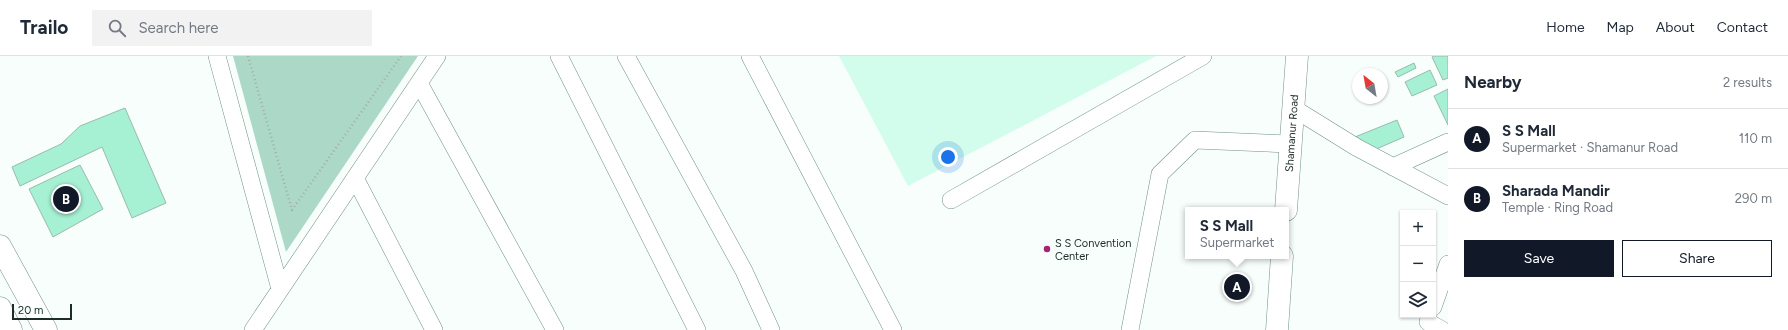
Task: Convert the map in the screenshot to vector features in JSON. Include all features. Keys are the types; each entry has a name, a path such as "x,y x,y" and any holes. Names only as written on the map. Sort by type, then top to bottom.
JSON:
{"main road":[{"name":"Shamanur Road","path":"1286,207 1297,56"},
{"path":"0,246 46,330"},
{"path":"1277,330 1282,259"},
{"path":"0,308 11,330"}],"street":[{"path":"217,56 280,290"},
{"path":"256,328 438,56"},
{"path":"559,56 696,330"},
{"path":"626,56 744,271 771,330"},
{"path":"750,56 893,330"},
{"path":"951,200 1203,56"},
{"path":"419,83 555,330"},
{"path":"1293,108 1356,147 1448,196"},
{"path":"1130,330 1160,174 1195,140 1290,144"},
{"path":"1393,167 1448,142"},
{"path":"355,178 434,330"},
{"path":"1431,321 1448,264"}],"path":[{"path":"248,56 292,210 401,56"}],"shaded area":[{"path":"233,56 418,56 286,252"},
{"path":"839,56 1156,56 908,186"}],"building":[{"path":"1448,56 1448,78 1443,80 1432,57"},
{"path":"1414,63 1416,68 1398,77 1395,72"},
{"path":"1430,70 1437,85 1412,96 1405,82"},
{"path":"1448,89 1448,125 1434,96"},
{"path":"125,108 166,203 132,218 102,147 20,186 12,167 61,144 80,126"},
{"path":"1397,120 1404,137 1358,157 1350,139"},
{"path":"80,165 103,209 53,237 29,189"}],"place":[{"name":"Sharada Mandir","path":"66,199"},
{"name":"S S Convention Center","path":"1047,249"},
{"name":"S S Mall","path":"1237,287"}]}
